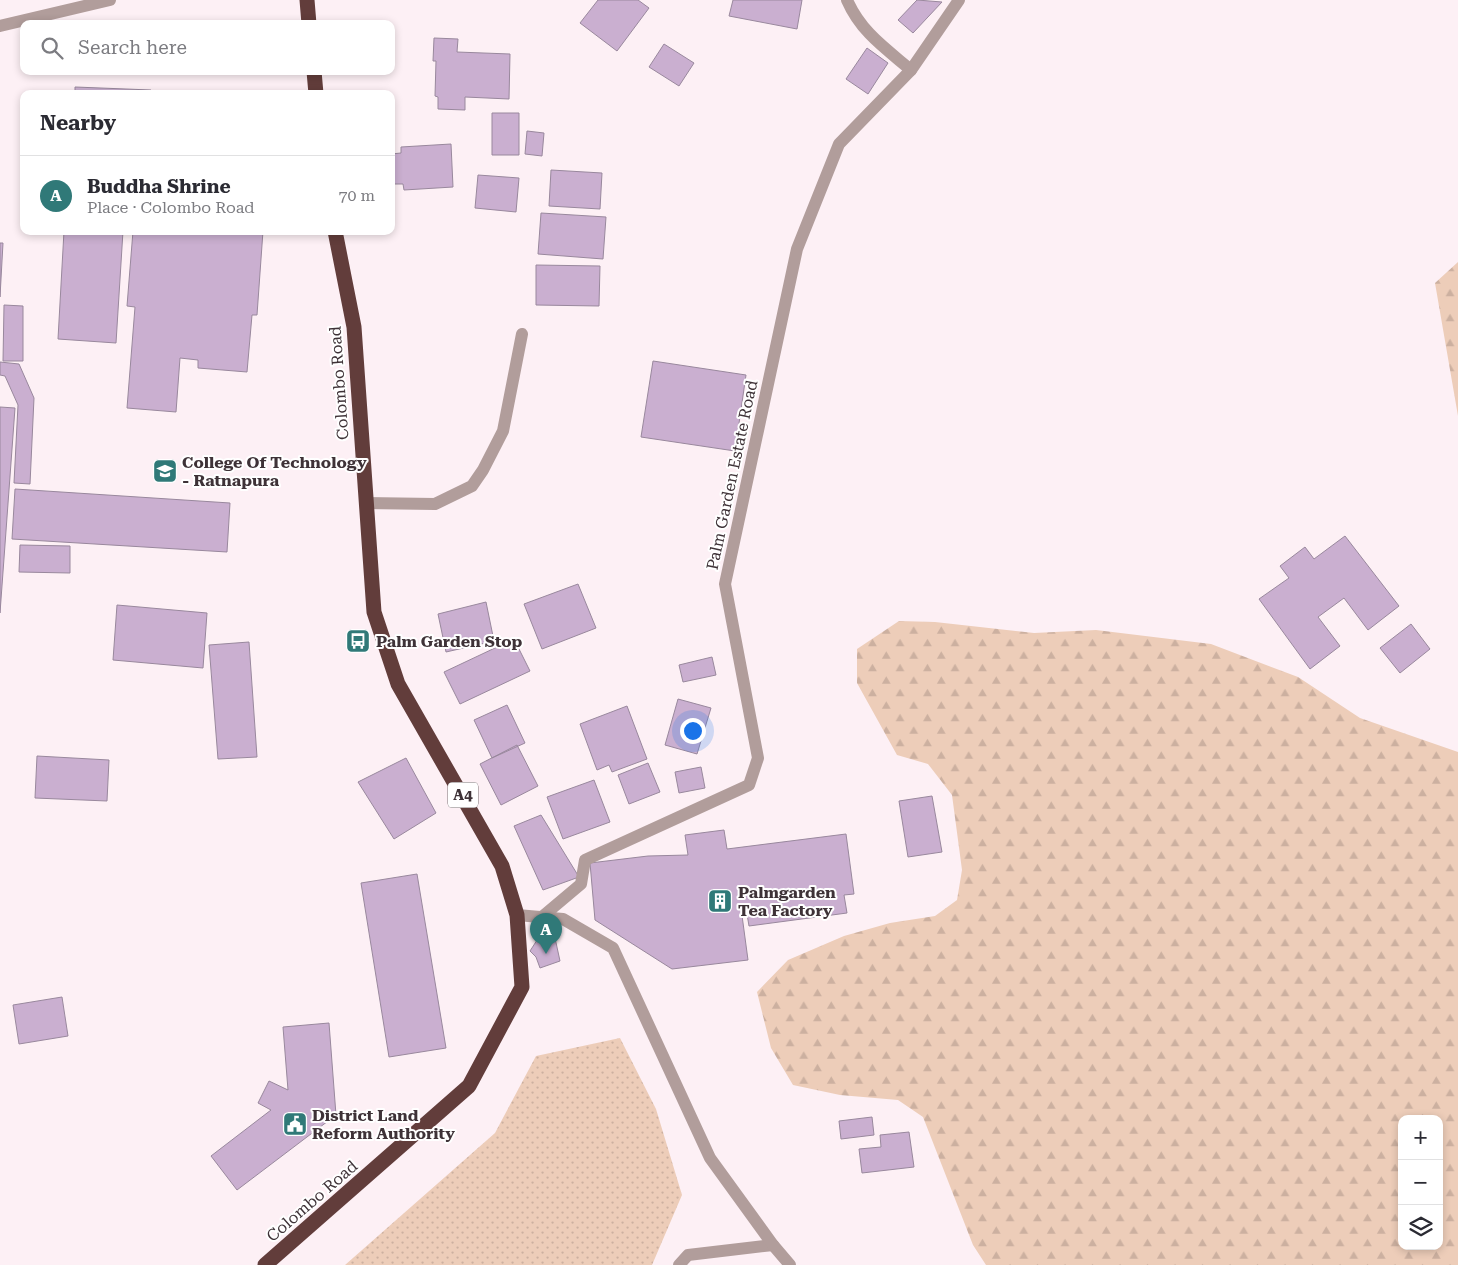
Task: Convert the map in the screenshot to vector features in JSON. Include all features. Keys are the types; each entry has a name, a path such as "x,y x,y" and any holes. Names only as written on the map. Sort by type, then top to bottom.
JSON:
{"highway":[{"path":"306,0 308,20"},
{"path":"314,75 316,90"},
{"name":"Colombo Road","path":"265,1265 468,1086 522,986 517,915 502,866 398,684 374,612 354,326 336,235"}],"street":[{"path":"25,20 110,0"},
{"path":"847,0 855,18 880,44 912,70"},
{"name":"Palm Garden Estate Road","path":"543,916 581,884 585,860 750,785 758,758 725,584 797,248 839,144 912,70 959,0"},
{"path":"0,26 20,21"},
{"path":"365,503 435,504 472,486 483,470 503,431 522,334"},
{"path":"517,915 564,919 613,948 710,1158 772,1245 790,1265"},
{"path":"679,1265 688,1255 772,1245"}],"green space":[{"path":"1458,262 1458,416 1435,283"},
{"path":"899,621 935,622 1034,633 1096,630 1211,644 1298,677 1360,718 1458,752 1458,1265 986,1265 973,1245 923,1117 898,1100 840,1095 793,1085 771,1048 757,992 788,960 844,936 890,923 935,916 957,900 962,870 952,795 928,764 897,755 857,683 857,649"},
{"path":"620,1038 656,1109 682,1195 652,1265 345,1265 495,1133 536,1056"}],"building":[{"path":"598,0 638,0 649,8 617,51 580,23"},
{"path":"733,0 802,0 797,29 729,16"},
{"path":"917,0 942,2 913,33 898,20"},
{"path":"434,38 458,39 457,52 510,54 509,99 465,97 465,110 438,109 438,97 435,96 436,61 433,61"},
{"path":"664,44 694,63 679,86 649,67"},
{"path":"867,48 888,63 868,94 846,79"},
{"path":"75,87 151,90 75,90"},
{"path":"492,113 519,113 519,155 492,155"},
{"path":"527,131 544,133 542,156 525,154"},
{"path":"451,144 453,187 404,190 403,184 395,184 395,154 401,153 401,147"},
{"path":"551,170 602,173 600,209 549,206"},
{"path":"478,175 519,178 516,212 475,208"},
{"path":"541,213 606,217 603,259 538,254"},
{"path":"64,235 123,235 116,343 58,339"},
{"path":"133,235 263,235 257,315 252,315 247,372 198,368 198,360 180,358 176,412 127,408 135,307 127,306"},
{"path":"0,243 3,243 0,297"},
{"path":"536,265 600,266 599,306 536,305"},
{"path":"4,305 23,306 23,361 3,361"},
{"path":"653,361 746,375 735,451 641,437"},
{"path":"0,362 19,364 34,398 30,484 14,483 18,405 5,376 0,375"},
{"path":"0,407 15,408 0,613"},
{"path":"15,489 230,503 227,552 12,539"},
{"path":"1345,536 1399,606 1368,630 1344,598 1318,617 1340,646 1310,669 1259,599 1289,578 1280,566 1305,547 1314,559"},
{"path":"20,545 70,546 70,573 19,572"},
{"path":"578,584 596,628 542,649 524,604"},
{"path":"486,602 494,641 446,652 438,614"},
{"path":"117,605 207,613 203,668 113,660"},
{"path":"1411,624 1430,649 1400,673 1380,648"},
{"path":"514,639 530,671 460,704 444,672"},
{"path":"249,642 257,757 218,759 209,645"},
{"path":"712,657 716,675 683,682 679,665"},
{"path":"678,699 711,708 697,754 665,745"},
{"path":"507,705 525,743 492,758 474,720"},
{"path":"627,706 647,759 612,772 609,765 597,770 580,724"},
{"path":"517,745 538,786 501,805 480,764"},
{"path":"37,756 109,760 107,801 35,798"},
{"path":"406,758 436,813 394,839 358,782"},
{"path":"648,763 660,792 629,804 618,775"},
{"path":"701,767 705,788 679,793 675,772"},
{"path":"594,780 610,822 563,839 547,797"},
{"path":"932,796 942,852 908,857 899,801"},
{"path":"541,815 579,877 543,890 514,826"},
{"name":"Palmgarden Tea Factory","path":"724,830 727,849 846,834 854,894 844,895 847,913 749,926 746,908 741,908 748,960 672,969 595,920 590,863 648,856 688,855 685,835"},
{"path":"417,874 446,1048 389,1057 361,883"},
{"path":"539,937 544,939 555,938 560,961 540,968 536,957 530,951"},
{"path":"62,997 68,1036 19,1044 13,1005"},
{"path":"329,1023 336,1115 237,1190 211,1156 271,1110 258,1103 269,1081 288,1090 283,1027"},
{"path":"872,1117 874,1135 841,1139 839,1121"},
{"path":"909,1132 914,1167 862,1173 859,1149 881,1147 880,1135"}],"place":[{"name":"College Of Technology - Ratnapura","path":"165,471"},
{"name":"Palm Garden Stop","path":"358,641"},
{"name":"Palmgarden Tea Factory","path":"720,901"},
{"name":"Buddha Shrine","path":"546,954"},
{"name":"District Land Reform Authority","path":"295,1124"}]}
